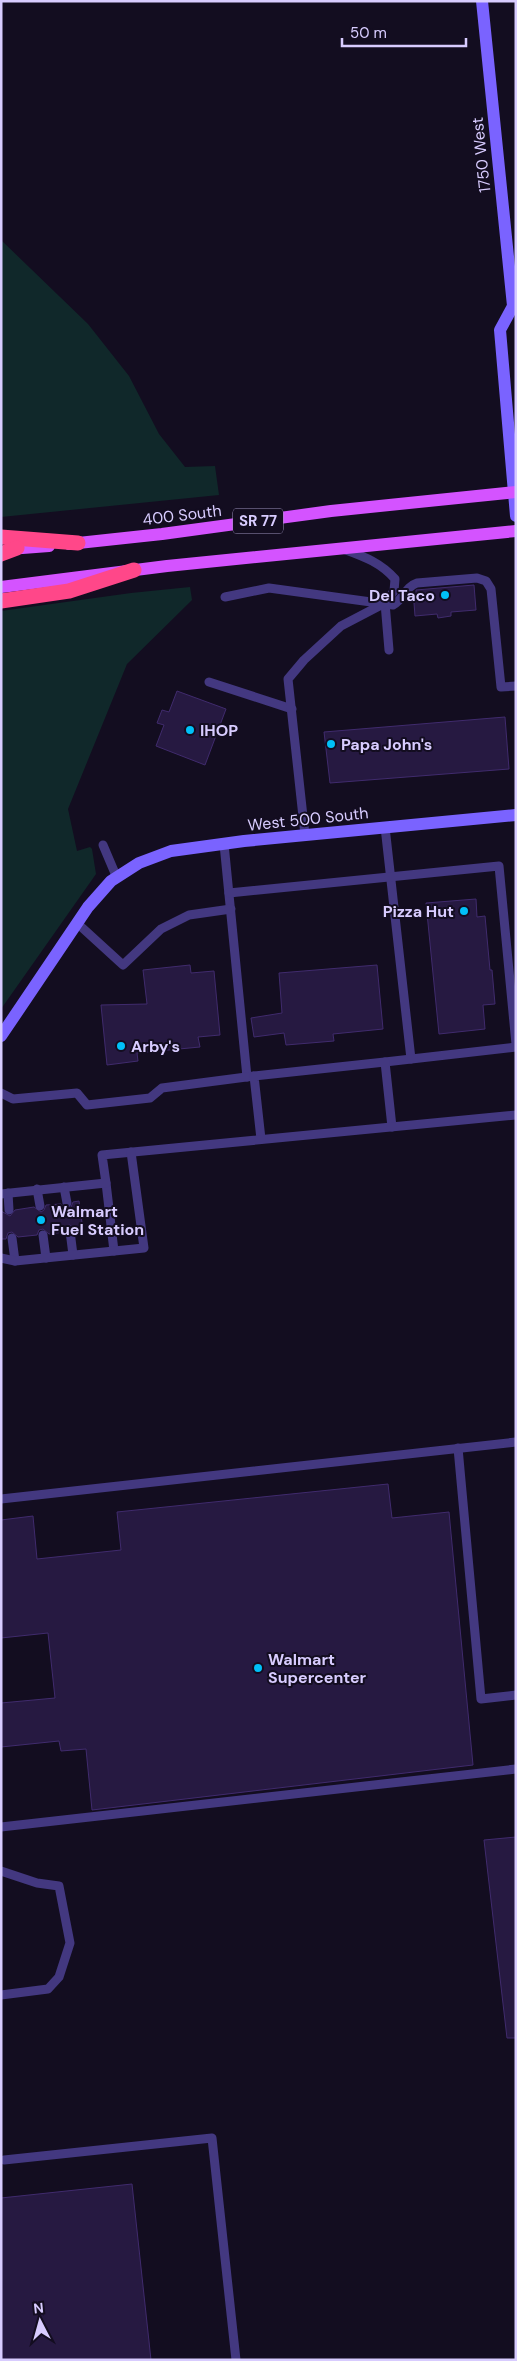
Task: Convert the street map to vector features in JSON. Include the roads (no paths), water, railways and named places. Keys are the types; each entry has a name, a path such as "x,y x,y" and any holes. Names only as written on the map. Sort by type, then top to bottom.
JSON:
{"highway":[{"path":"1,536 78,543"},
{"path":"1,554 17,548"},
{"path":"1,601 69,591 134,570"}],"main road":[{"name":"400 South","path":"1,550 162,534 332,511 515,492"},
{"name":"SR 77","path":"1,587 134,570 516,532"}],"street":[{"name":"1750 West","path":"482,1 515,307 500,330 516,516"},
{"name":"West 500 South","path":"1,1036 77,923 114,879 139,864 171,851 224,844 516,815"}],"lane":[{"path":"305,835 288,679 304,660 341,626 386,603 394,591 395,579 381,565 343,548"},
{"path":"225,597 269,588 394,605 399,602 410,586 417,583 477,578 486,581 491,589 501,688 516,686"},
{"path":"386,603 389,650"},
{"path":"209,682 292,709"},
{"path":"385,828 411,1059"},
{"path":"224,844 250,1077 261,1139"},
{"path":"103,845 114,879"},
{"path":"1,1093 13,1099 77,1093 87,1105 124,1103 150,1098 162,1088 516,1046 499,866 229,892"},
{"path":"77,923 123,965 160,929 189,915 231,909"},
{"path":"385,1062 392,1127"},
{"path":"114,1251 102,1155 516,1115"},
{"path":"1,1258 15,1261 144,1248 131,1152"},
{"path":"10,1210 4,1193 106,1182"},
{"path":"64,1187 66,1203"},
{"path":"38,1189 40,1206"},
{"path":"70,1231 73,1255"},
{"path":"43,1234 46,1258"},
{"path":"12,1238 15,1261"},
{"path":"1,1499 516,1442"},
{"path":"458,1448 481,1699 516,1695"},
{"path":"1,1827 516,1769"},
{"path":"1,1872 59,1886 70,1943 59,1978 48,1989 1,1995"},
{"path":"4,2160 212,2138 236,2360"}],"place":[{"name":"Del Taco","path":"445,595"},
{"name":"IHOP","path":"190,730"},
{"name":"Papa John's","path":"331,744"},
{"name":"Pizza Hut","path":"464,911"},
{"name":"Arby's","path":"121,1046"},
{"name":"Walmart Fuel Station","path":"41,1220"},
{"name":"Walmart Supercenter","path":"258,1668"}]}
